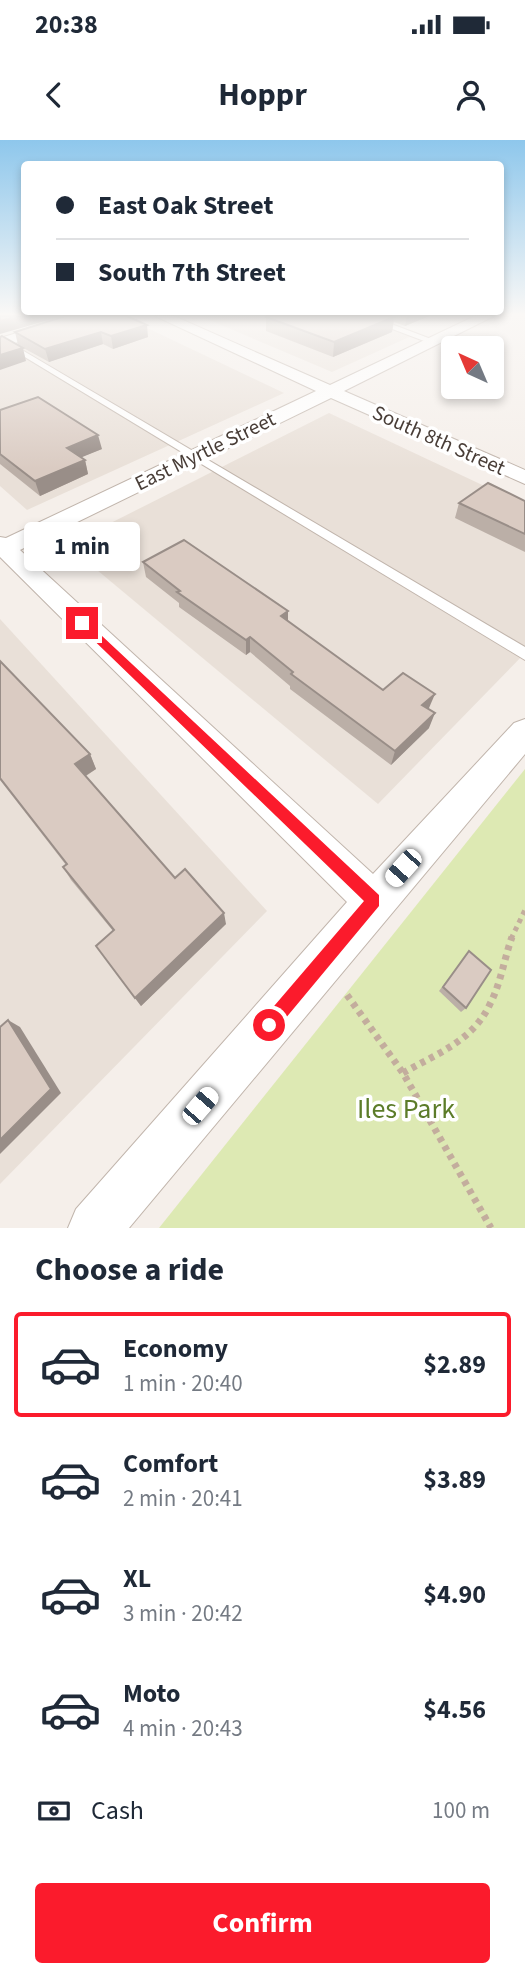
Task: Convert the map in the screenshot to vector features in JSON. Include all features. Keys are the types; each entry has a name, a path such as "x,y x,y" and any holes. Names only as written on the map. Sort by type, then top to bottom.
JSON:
{"street":[{"name":"South 8th Street","path":"276,367 525,478"},
{"name":"East Myrtle Street","path":"1,547 382,367"},
{"path":"1,547 374,901"},
{"path":"95,1228 374,901 525,732"}],"lane":[{"path":"44,367 525,654"}],"path":[{"path":"403,1073 473,1031 489,1009 509,941 525,910"},
{"path":"347,995 403,1073 491,1228"}],"shaded area":[{"path":"0,367 229,367 284,393 27,510 0,486"},
{"path":"320,367 344,367 332,372"},
{"path":"329,413 525,505 525,653 378,804 67,545"},
{"path":"0,619 267,911 0,1184"}],"green space":[{"name":"Iles Park","path":"525,769 525,1228 159,1228"}],"building":[{"path":"38,397 98,435 67,448 85,460 35,481 0,454 0,410"},
{"path":"488,483 525,501 525,534 459,503"},
{"path":"184,540 288,611 281,616 383,690 403,673 435,694 422,705 435,713 395,751 291,674 293,672 250,637 246,640 177,592 180,591 143,562"},
{"path":"0,661 90,754 75,764 175,878 185,869 224,913 135,998 96,946 114,930 63,867 67,864 0,778"},
{"path":"469,951 491,970 466,1008 443,987"},
{"path":"8,1020 51,1089 0,1140 0,1027"}],"route":[{"path":"82,623 374,901 269,1025"}]}
